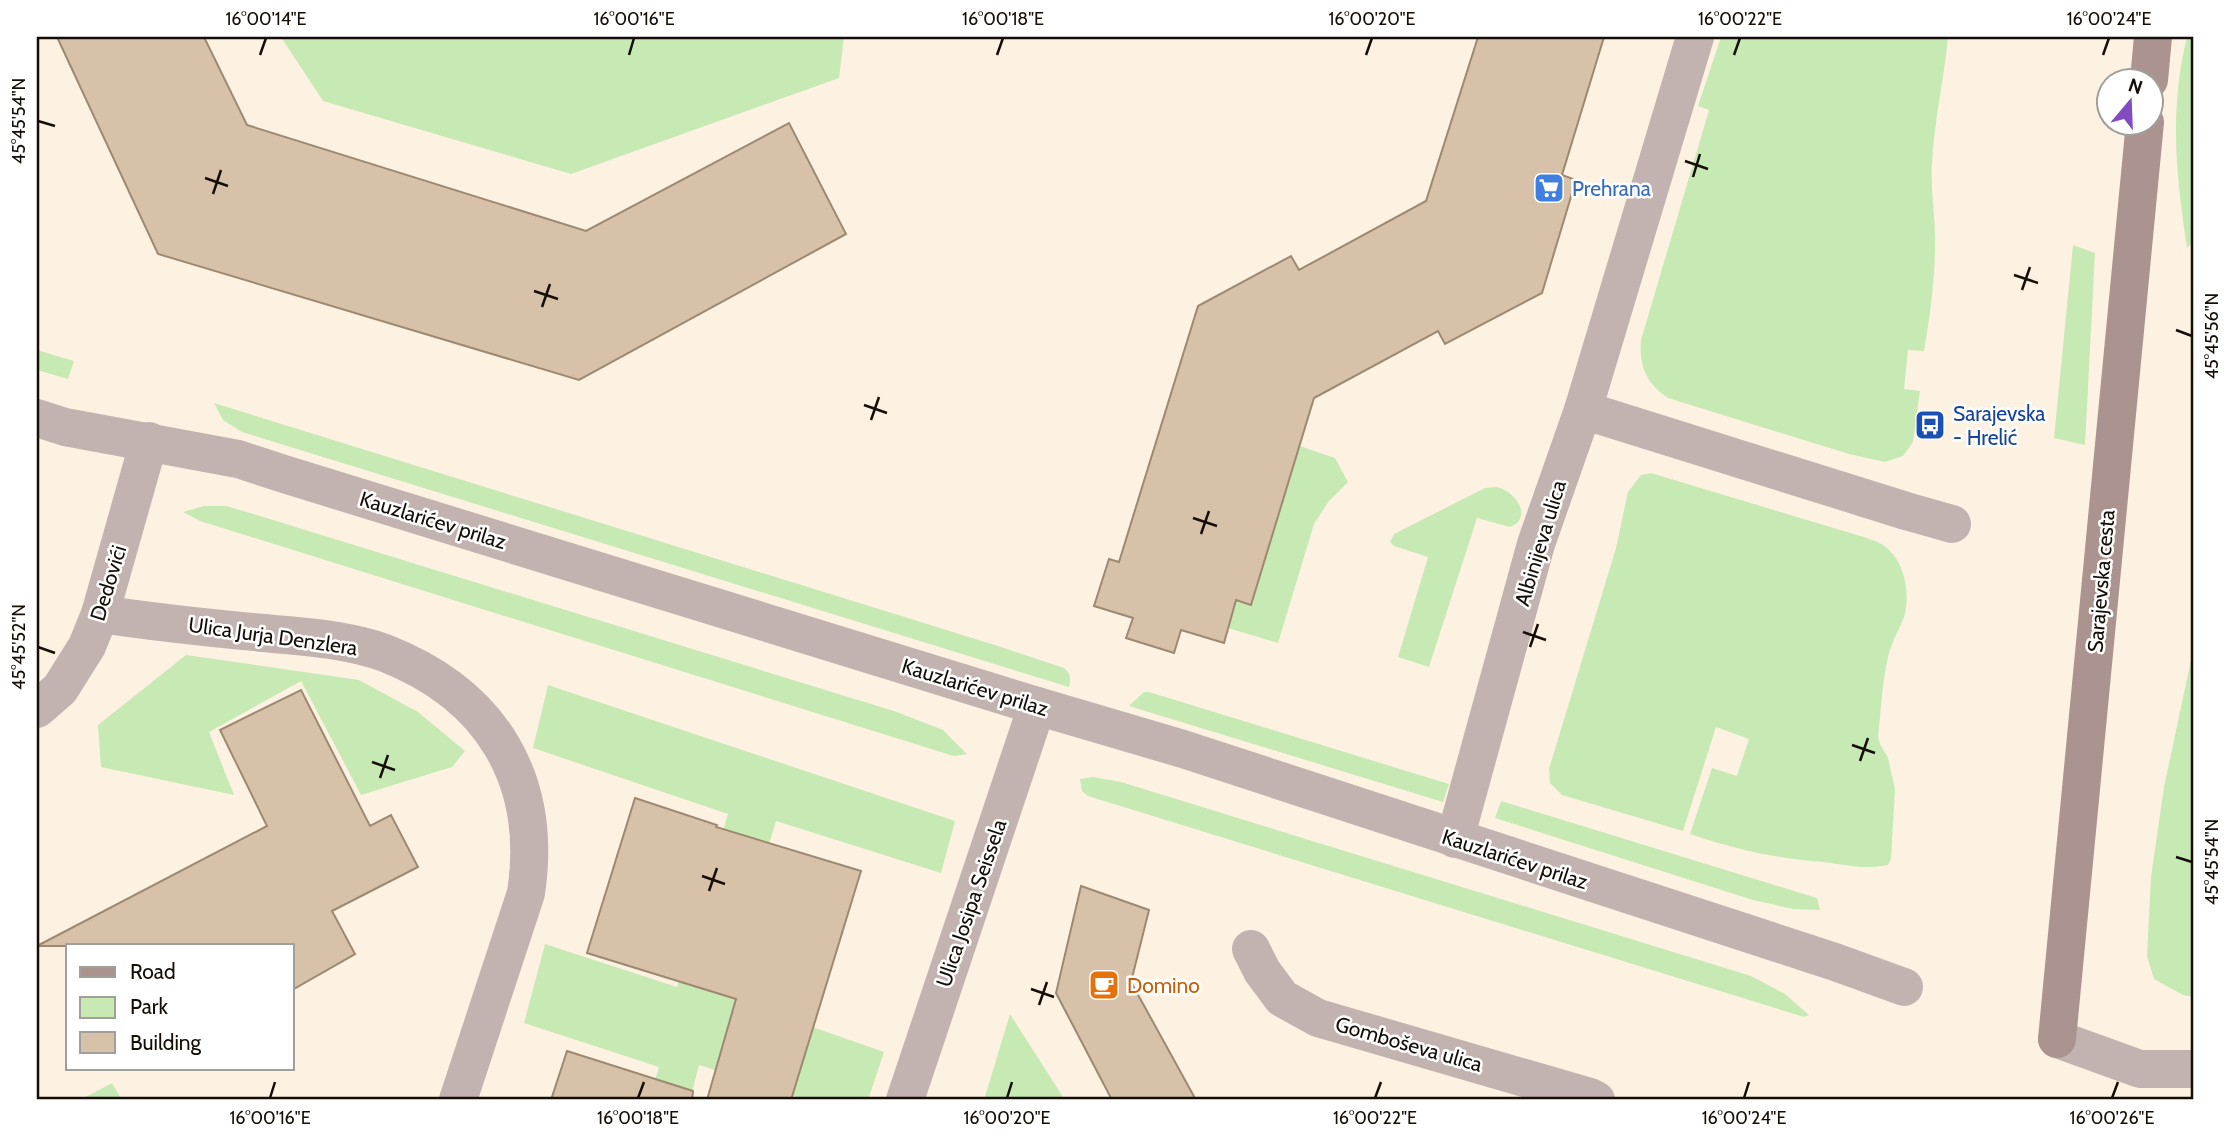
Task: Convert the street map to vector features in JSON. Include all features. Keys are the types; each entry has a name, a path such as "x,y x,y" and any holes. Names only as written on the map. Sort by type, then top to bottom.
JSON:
{"main road":[{"path":"2150,66 2153,37"},
{"name":"Sarajevska cesta","path":"2057,1039 2144,136"}],"street":[{"name":"Albinijeva ulica","path":"1455,839 1536,544 1583,410 1695,37"},
{"path":"1583,410 1906,512 1952,524"},
{"name":"Kauzlarićev prilaz","path":"37,418 65,427 238,460 1183,749 1835,962 1904,987"},
{"name":"Dedovići","path":"37,709 60,689 87,646 100,614 149,441"},
{"name":"Ulica Jurja Denzlera","path":"100,614 342,642 384,653 435,677 473,708 504,747 520,787 527,818 531,859 526,893 458,1100"},
{"name":"Ulica Josipa Seissela","path":"905,1100 1037,706"},
{"name":"Gomboševa ulica","path":"1251,948 1262,971 1282,998 1318,1018 1596,1100"},
{"path":"2057,1039 2140,1069 2194,1069"}],"green space":[{"path":"281,37 844,37 839,78 571,174 323,101"},
{"path":"1721,37 1948,37 1932,164 1935,235 1932,298 1924,351 1908,350 1904,389 1920,391 1913,442 1903,456 1885,462 1849,454 1668,398 1649,380 1641,358 1641,340 1709,110 1698,106"},
{"path":"2187,37 2194,37 2194,241 2187,248 2177,169 2176,116 2181,64"},
{"path":"2073,245 2095,253 2085,445 2054,438"},
{"path":"37,350 74,361 68,379 37,370"},
{"path":"214,403 998,646 1064,668 1070,676 1069,687 242,432 223,420"},
{"path":"1300,446 1335,458 1348,482 1329,501 1314,524 1278,643 1228,628 1236,600 1251,604"},
{"path":"1651,473 1867,538 1885,546 1900,565 1905,582 1906,609 1888,657 1878,737 1888,758 1895,789 1891,859 1888,865 1862,867 1772,856 1690,834 1712,768 1737,776 1749,739 1716,727 1683,831 1562,795 1550,783 1549,769 1616,548 1628,492 1641,475"},
{"path":"1497,487 1516,499 1520,506 1520,518 1510,527 1477,518 1429,667 1398,657 1428,557 1394,546 1390,542 1394,534 1485,488"},
{"path":"204,506 226,506 260,516 897,712 943,730 967,754 954,756 944,753 200,521 183,512"},
{"path":"2194,646 2194,997 2183,995 2154,979 2147,956 2151,877 2164,787"},
{"path":"186,655 359,680 418,712 465,751 452,767 361,795 301,681 209,732 234,795 101,767 98,725"},
{"path":"548,685 955,821 941,873 776,821 724,996 884,1052 868,1100 806,1100 699,1065 690,1100 649,1100 659,1067 524,1023 545,944 677,987 728,814 533,748"},
{"path":"1144,692 1449,784 1443,802 1129,706"},
{"path":"1093,777 1121,782 1751,976 1785,994 1809,1015 1804,1017 1088,796 1082,791 1080,779"},
{"path":"1501,801 1817,898 1820,910 1793,909 1753,900 1495,818"},
{"path":"1010,1014 1065,1100 984,1100"},
{"path":"112,1083 122,1100 80,1100"}],"building":[{"path":"57,37 204,37 247,125 586,231 789,123 846,234 579,380 158,254"},
{"path":"1478,37 1604,37 1562,175 1576,180 1542,293 1445,344 1438,331 1314,398 1251,605 1236,600 1224,643 1181,630 1174,653 1126,638 1133,618 1094,606 1109,559 1119,562 1198,306 1291,256 1299,270 1426,201"},
{"path":"301,690 370,826 391,815 418,867 332,911 355,954 294,989 294,944 37,946 267,826 220,730"},
{"path":"635,798 717,825 716,827 861,871 791,1100 707,1100 736,999 587,953"},
{"path":"1081,886 1149,910 1131,982 1196,1100 1112,1100 1056,993"},
{"path":"567,1051 693,1091 692,1100 551,1100"}],"place":[{"name":"Prehrana","path":"1549,188"},
{"name":"Sarajevska - Hrelić","path":"1930,425"},
{"name":"Domino","path":"1104,985"}]}
